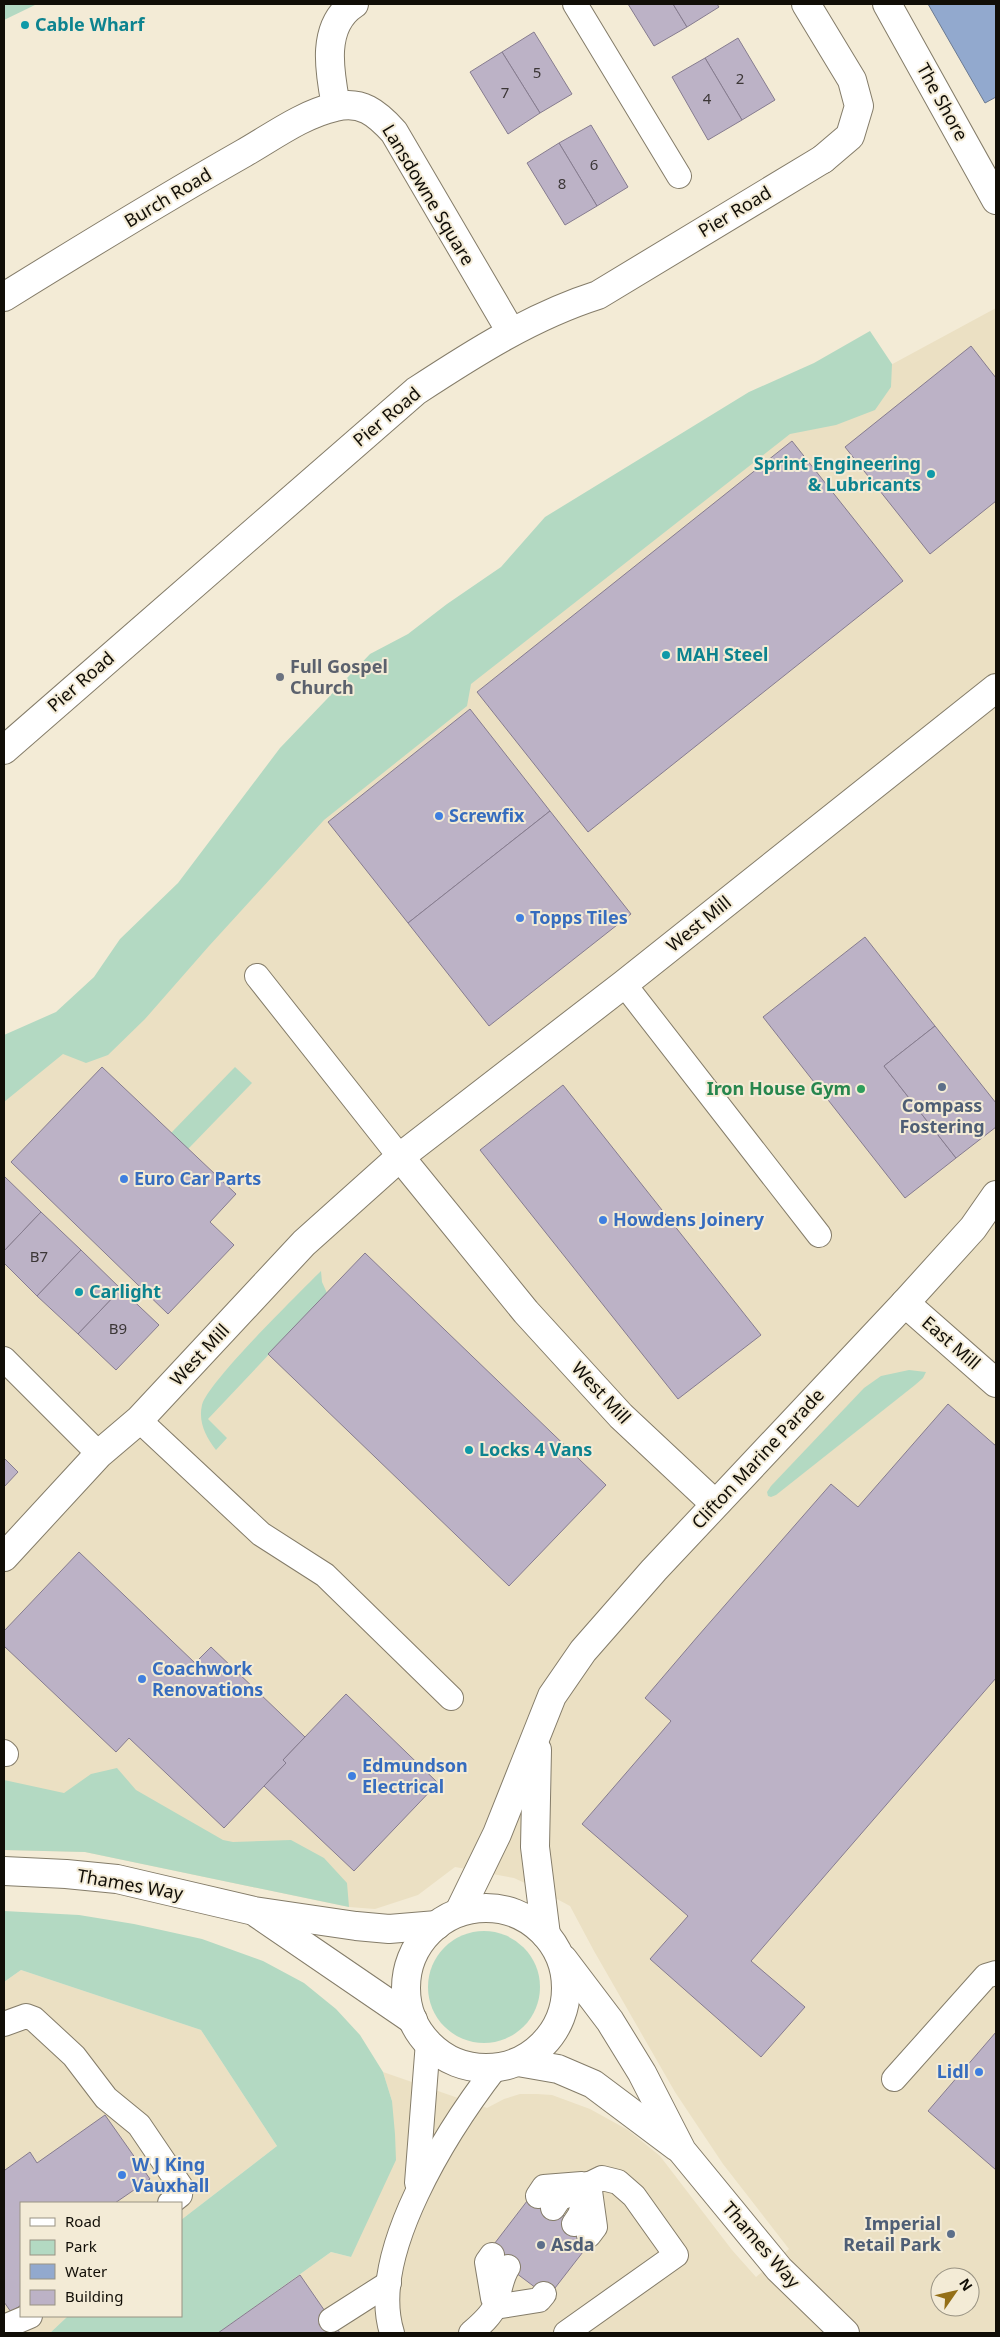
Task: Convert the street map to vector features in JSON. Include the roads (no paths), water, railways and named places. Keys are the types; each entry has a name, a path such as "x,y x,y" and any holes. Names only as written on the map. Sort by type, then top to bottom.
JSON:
{"street":[{"path":"336,106 329,64 329,47 337,24 354,4"},
{"name":"Pier Road","path":"4,750 416,391 465,358 511,332 566,305 598,294 823,159 850,136 859,106 852,80 806,4"},
{"name":"The Shore","path":"887,4 996,200"},
{"name":"Burch Road","path":"4,297 226,163 312,116 336,106"},
{"name":"Lansdowne Square","path":"336,106 360,106 378,115 394,132 511,332"},
{"name":"West Mill","path":"4,1557 99,1454 139,1420 304,1243 400,1157 624,984 996,688"},
{"name":"West Mill","path":"400,1157 526,1312 621,1416 715,1504"},
{"name":"Clifton Marine Parade","path":"448,1918 497,1834 552,1696 583,1651 715,1504 905,1304 973,1228 996,1195"},
{"name":"East Mill","path":"905,1304 996,1383"},
{"name":"Clifton Marine Parade","path":"537,1734 535,1847 552,1944"},
{"name":"Thames Way","path":"4,1871 66,1874 117,1880 254,1911 389,1929 448,1918"},
{"path":"485,1908 510,1911 530,1920 552,1944 565,1973 566,1994 562,2014 553,2033 537,2050 507,2065 473,2067 448,2058 428,2042 413,2020 406,1994 409,1967 420,1943 448,1918 485,1908"},
{"name":"Thames Way","path":"254,1911 413,2020"},
{"name":"Thames Way","path":"552,1944 610,2022 642,2073 682,2151 779,2269 845,2333"},
{"name":"Thames Way","path":"507,2065 558,2069 593,2084 682,2151"}],"lane":[{"path":"575,4 679,176"},
{"path":"257,976 400,1157"},
{"path":"624,984 819,1235"},
{"path":"4,1359 99,1454"},
{"path":"139,1420 261,1534 325,1575 451,1698"},
{"path":"894,2079 986,1976 996,1974"},
{"path":"4,2024 26,2016 34,2019 74,2056 106,2098 136,2121 181,2187 180,2195 171,2202"},
{"path":"415,2198 428,2042"},
{"path":"392,2333 388,2308 389,2283 397,2246 415,2198 461,2114 507,2065"},
{"path":"545,2202 559,2199 602,2178 618,2182 634,2196 676,2255 566,2333"},
{"path":"582,2229 580,2215 589,2184"},
{"path":"495,2307 487,2262 500,2261"},
{"path":"331,2320 389,2283"},
{"path":"471,2333 480,2326 495,2307 523,2289 536,2288"},
{"path":"4,2327 28,2317"}],"water":[{"path":"928,4 996,4 996,97 985,103"}],"place":[{"name":"Cable Wharf","path":"25,25"},
{"name":"Sprint Engineering & Lubricants","path":"931,474"},
{"name":"MAH Steel","path":"666,655"},
{"name":"Full Gospel Church","path":"280,677"},
{"name":"Screwfix","path":"439,816"},
{"name":"Topps Tiles","path":"520,918"},
{"name":"Compass Fostering","path":"942,1087"},
{"name":"Iron House Gym","path":"861,1089"},
{"name":"Euro Car Parts","path":"124,1179"},
{"name":"Howdens Joinery","path":"603,1220"},
{"name":"Carlight","path":"79,1292"},
{"name":"Locks 4 Vans","path":"469,1450"},
{"name":"Coachwork Renovations","path":"142,1679"},
{"name":"Edmundson Electrical","path":"352,1776"},
{"name":"Lidl","path":"979,2072"},
{"name":"W J King Vauxhall","path":"122,2175"},
{"name":"Imperial Retail Park","path":"951,2234"},
{"name":"Asda","path":"541,2245"}]}
